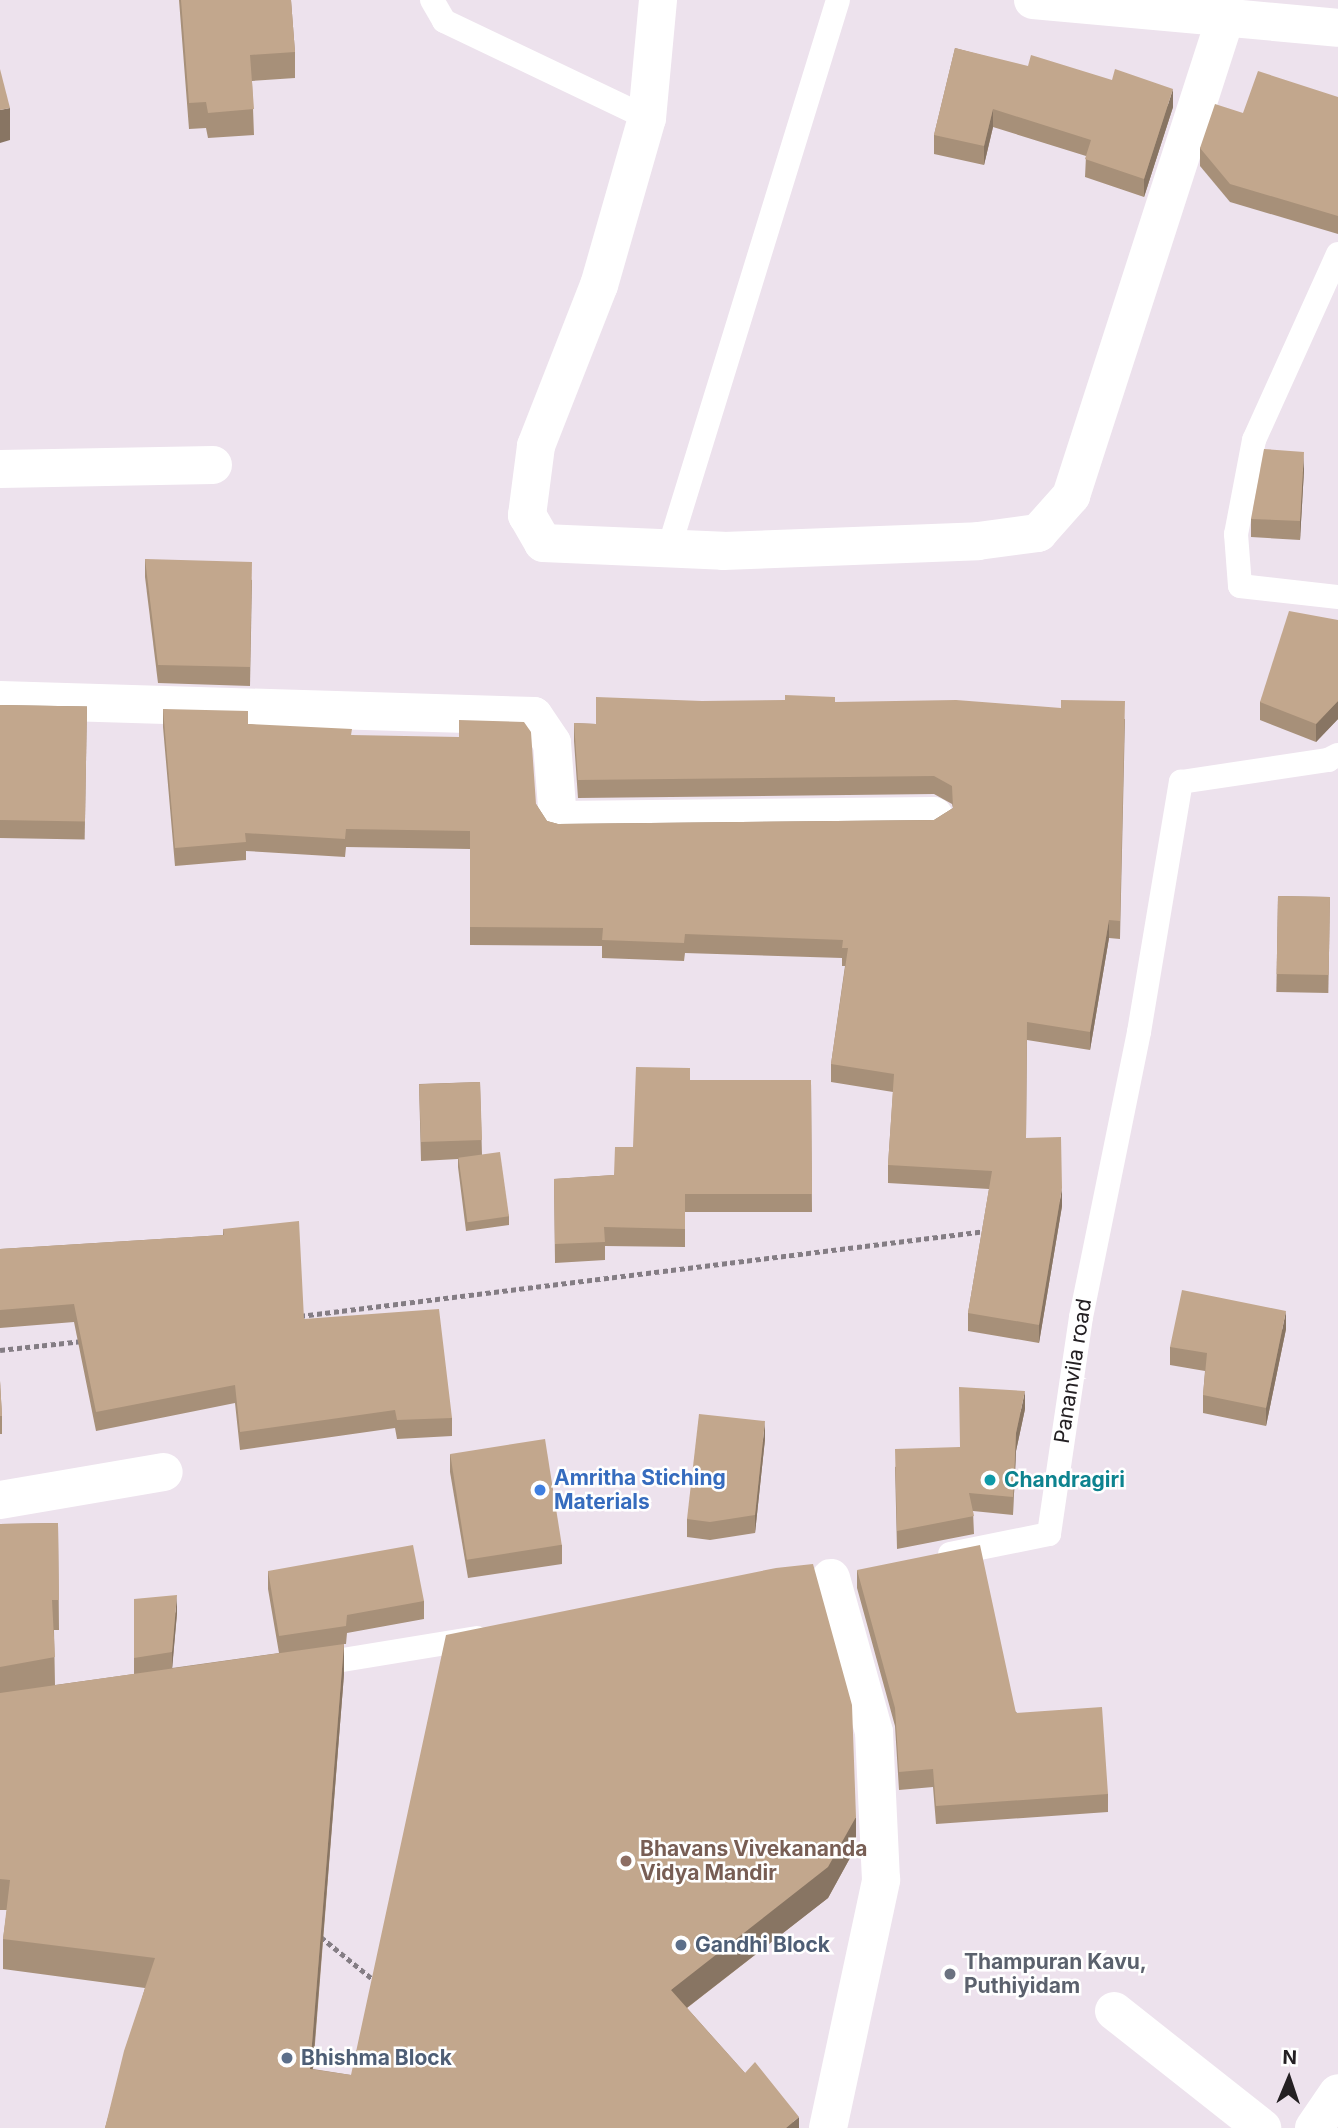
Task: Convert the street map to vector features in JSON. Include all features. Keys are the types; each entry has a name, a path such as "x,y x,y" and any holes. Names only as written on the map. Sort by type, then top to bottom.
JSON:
{"street":[{"path":"658,0 647,118 599,285 536,446 527,515 543,543 723,551 978,541 1038,533 1071,496 1226,19"},
{"path":"1034,0 1338,28"},
{"path":"0,469 213,465"},
{"path":"0,700 534,716 552,743 558,820 934,816"},
{"path":"0,1500 164,1472"},
{"path":"828,2128 881,1880 874,1732 831,1577"},
{"path":"1114,2011 1262,2128"},
{"path":"1314,2128 1338,2093"}],"lane":[{"path":"432,0 444,21 647,118"},
{"path":"669,548 838,0"},
{"path":"1338,254 1254,440 1236,534 1240,586 1338,597"},
{"name":"Pananvila road","path":"932,1558 1049,1534 1081,1317 1139,1032 1181,782 1328,760 1338,754"},
{"path":"283,1671 496,1634"}],"path":[{"path":"293,1317 992,1230"},
{"path":"0,1350 87,1340"},
{"path":"317,1934 377,1982"}],"building":[{"path":"181,0 291,0 295,52 250,55 254,109 208,113 206,102 189,103"},
{"path":"955,48 1028,66 1031,55 1112,80 1115,69 1173,89 1144,179 1085,159 1091,140 993,109 984,146 934,135"},
{"path":"0,69 10,108 0,110"},
{"path":"1258,71 1338,97 1338,216 1230,184 1200,148 1215,104 1243,113"},
{"path":"1264,449 1304,452 1300,521 1251,519"},
{"path":"145,559 252,562 250,667 158,665"},
{"path":"1289,611 1338,620 1338,701 1316,724 1260,702"},
{"path":"785,695 835,697 835,702 956,700 1061,708 1061,700 1125,701 1120,921 1109,920 1090,1032 1027,1022 1026,1138 1061,1137 1062,1188 1039,1325 968,1313 992,1171 888,1165 894,1074 831,1064 848,948 842,948 843,940 685,934 684,943 602,940 603,928 470,927 470,831 346,829 345,839 245,833 246,842 175,848 163,709 248,711 248,724 352,729 351,735 459,737 459,720 524,722 531,732 536,804 547,821 558,824 934,820 953,808 952,786 934,776 578,780 574,723 596,724 596,697 702,701 785,700"},
{"path":"0,705 87,707 85,822 0,820"},
{"path":"1278,896 1330,897 1329,975 1277,974"},
{"path":"636,1067 690,1068 690,1080 811,1080 812,1194 685,1194 685,1229 604,1227 605,1242 555,1244 554,1179 614,1175 615,1147 633,1147"},
{"path":"480,1082 482,1140 421,1142 419,1084"},
{"path":"500,1152 509,1216 467,1222 458,1158"},
{"path":"299,1221 304,1319 439,1309 452,1418 397,1420 395,1410 240,1432 235,1385 96,1412 74,1304 0,1310 0,1249 224,1235 223,1229"},
{"path":"1182,1290 1286,1311 1266,1408 1203,1395 1207,1353 1170,1347"},
{"path":"0,1381 2,1416 0,1416"},
{"path":"959,1387 1025,1391 1016,1433 1013,1497 969,1493 974,1516 897,1531 895,1449 960,1447"},
{"path":"699,1414 765,1421 755,1515 710,1522 687,1519"},
{"path":"545,1439 562,1545 467,1560 450,1454"},
{"path":"58,1523 59,1600 52,1600 55,1657 0,1667 0,1524"},
{"path":"413,1545 424,1601 347,1615 346,1626 279,1636 268,1571"},
{"path":"980,1545 1016,1713 1102,1707 1108,1794 936,1806 933,1769 899,1772 895,1708 857,1570"},
{"name":"Bhavans Vivekananda Vidya Mandir","path":"813,1564 852,1705 856,1817 828,1867 671,1990 745,2073 755,2062 799,2117 786,2128 105,2128 124,2051 155,1958 3,1939 10,1880 0,1879 0,1693 344,1644 310,2069 351,2075 446,1635 776,1568"},
{"path":"177,1595 172,1652 134,1658 134,1599"}],"place":[{"name":"Chandragiri","path":"990,1480"},
{"name":"Amritha Stiching Materials","path":"540,1490"},
{"name":"Bhavans Vivekananda Vidya Mandir","path":"626,1861"},
{"name":"Gandhi Block","path":"681,1945"},
{"name":"Thampuran Kavu, Puthiyidam","path":"950,1974"},
{"name":"Bhishma Block","path":"287,2058"}]}
